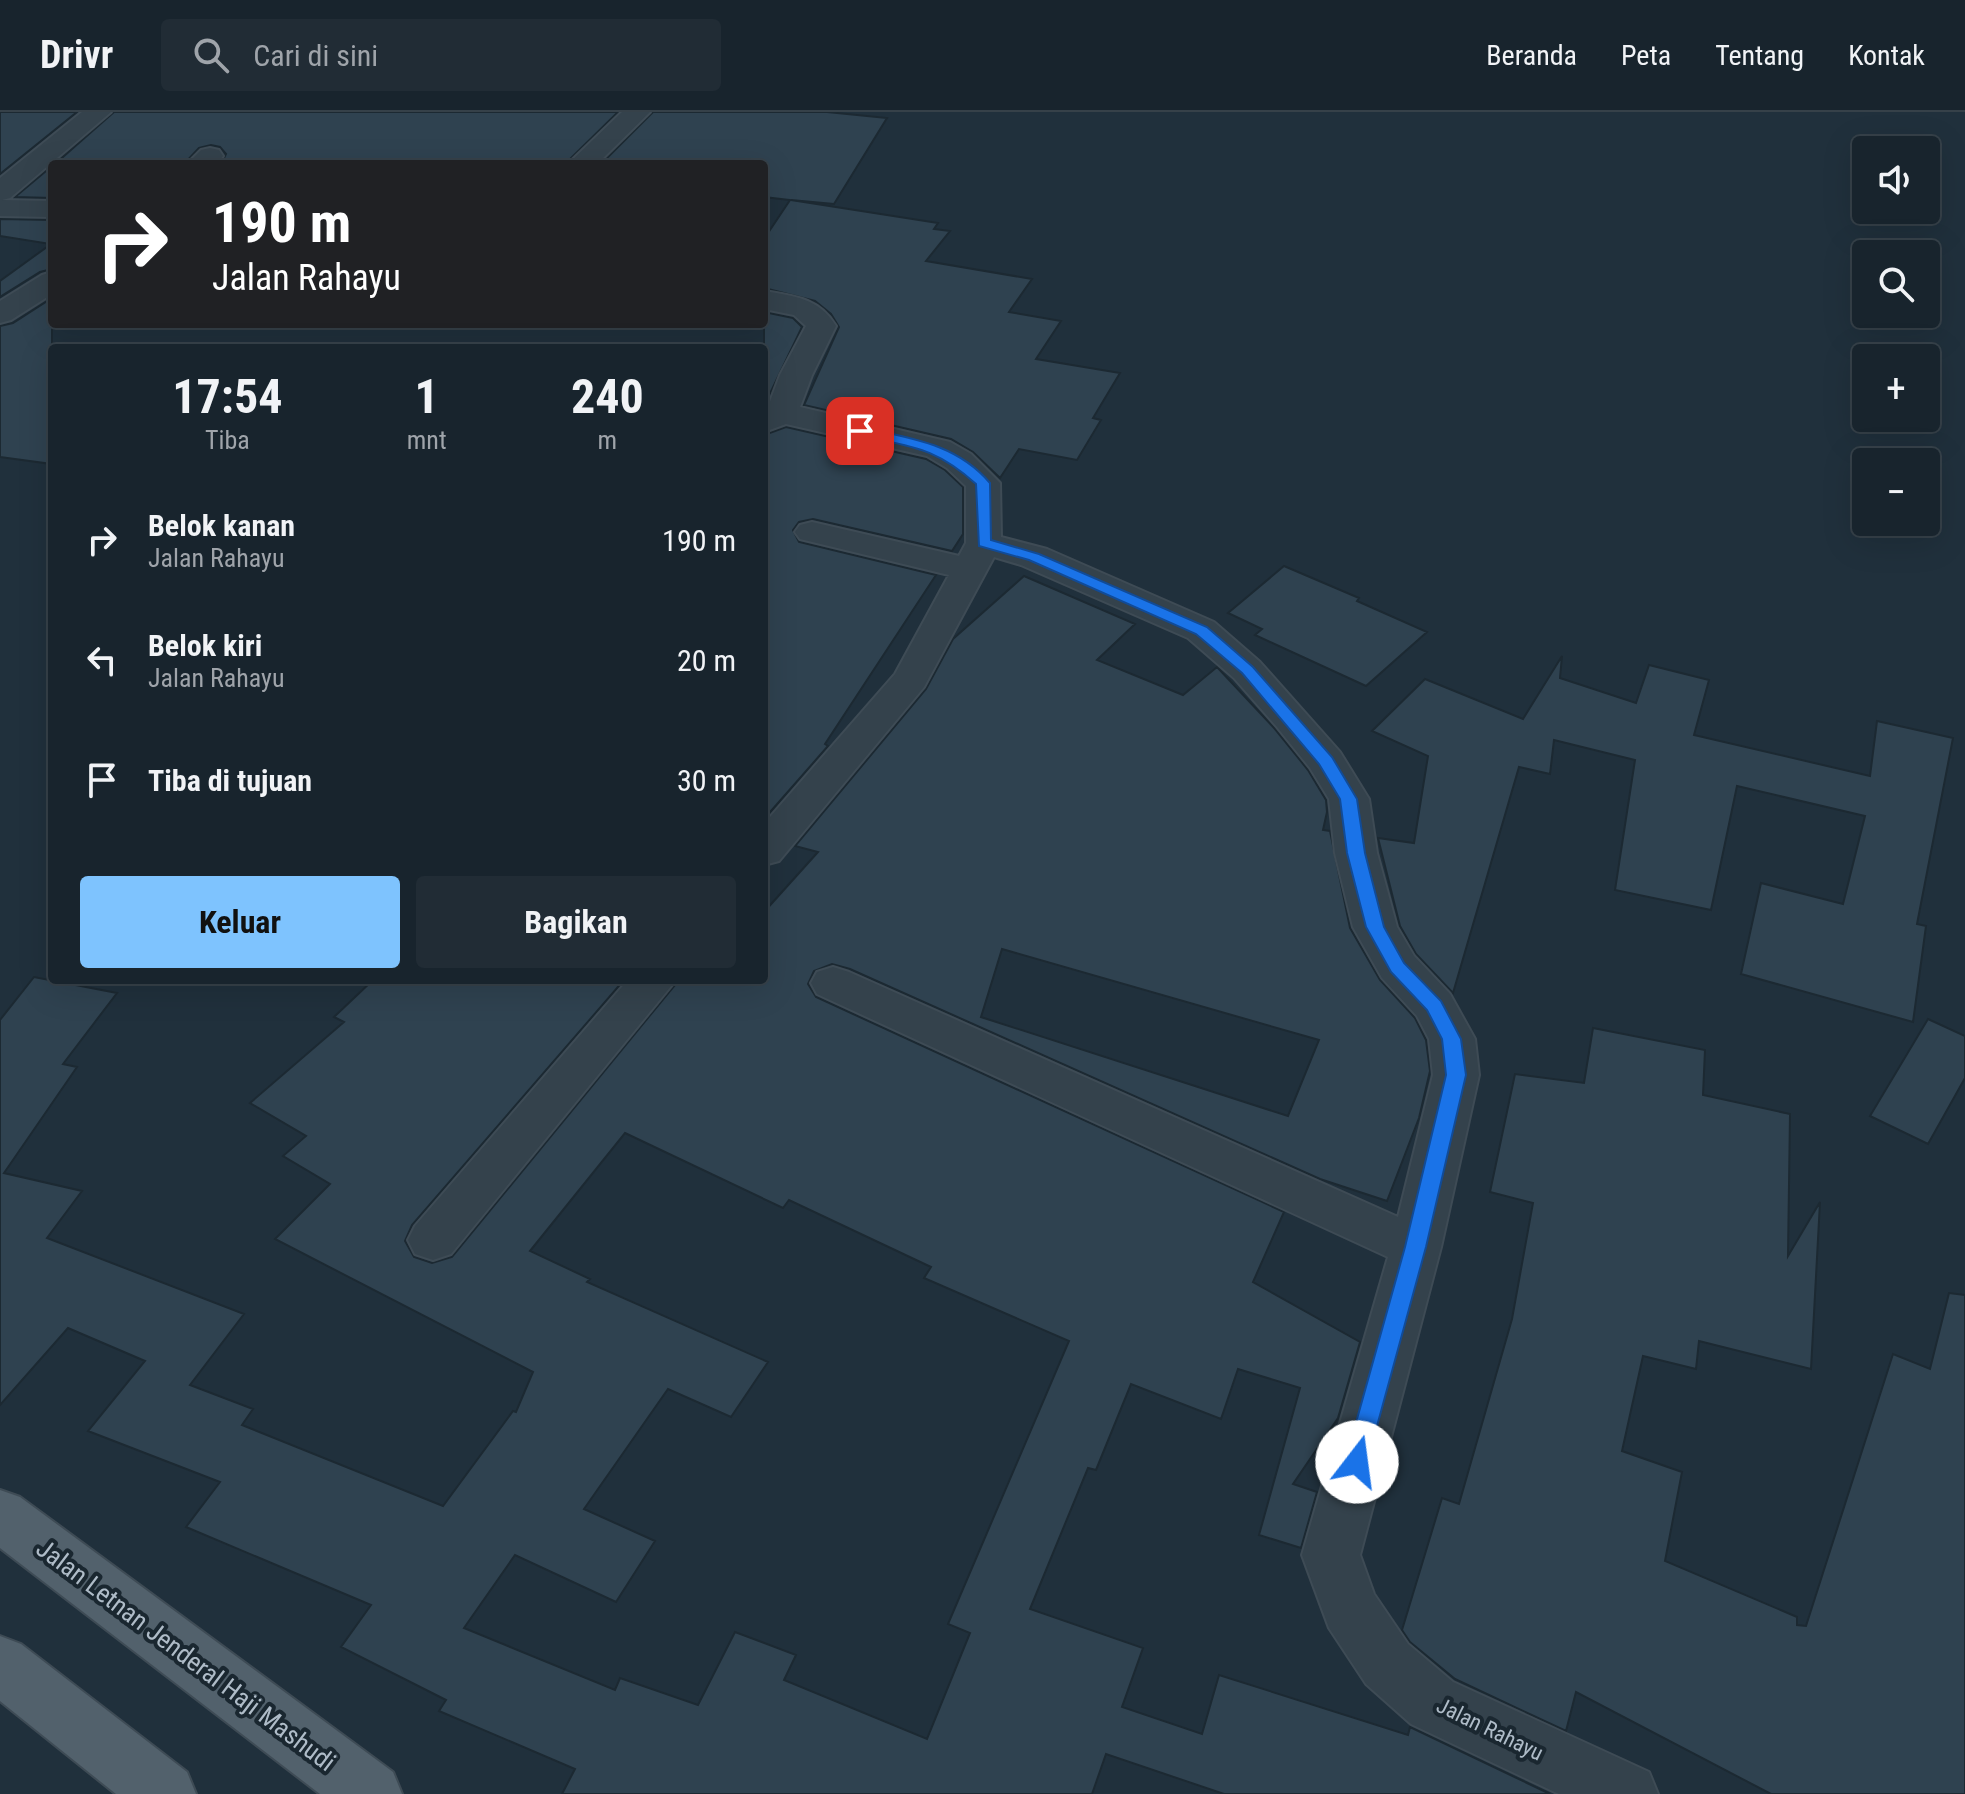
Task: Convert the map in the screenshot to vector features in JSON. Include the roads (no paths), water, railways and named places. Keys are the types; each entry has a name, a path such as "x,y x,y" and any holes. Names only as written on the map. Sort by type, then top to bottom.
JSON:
{"main road":[{"name":"Jalan Letnan Jenderal Haji Mashudi","path":"0,1515 371,1794"},
{"path":"0,1664 165,1794"}],"street":[{"path":"0,192 98,112"},
{"path":"585,160 637,112"},
{"path":"0,208 48,209"},
{"path":"0,314 48,284"},
{"path":"768,301 806,308 815,314 821,326 773,418 938,449 959,461 983,483 977,556 911,679 768,846"},
{"name":"Jalan Rahayu","path":"812,532 977,556 1034,557 1201,630 1247,670 1326,761 1349,799 1356,853 1375,927 1398,967 1434,1006 1452,1039 1456,1075 1416,1247 1331,1555 1350,1609 1387,1664 1432,1703 1627,1794"},
{"path":"833,983 1416,1247"},
{"path":"433,1240 651,984"}]}
